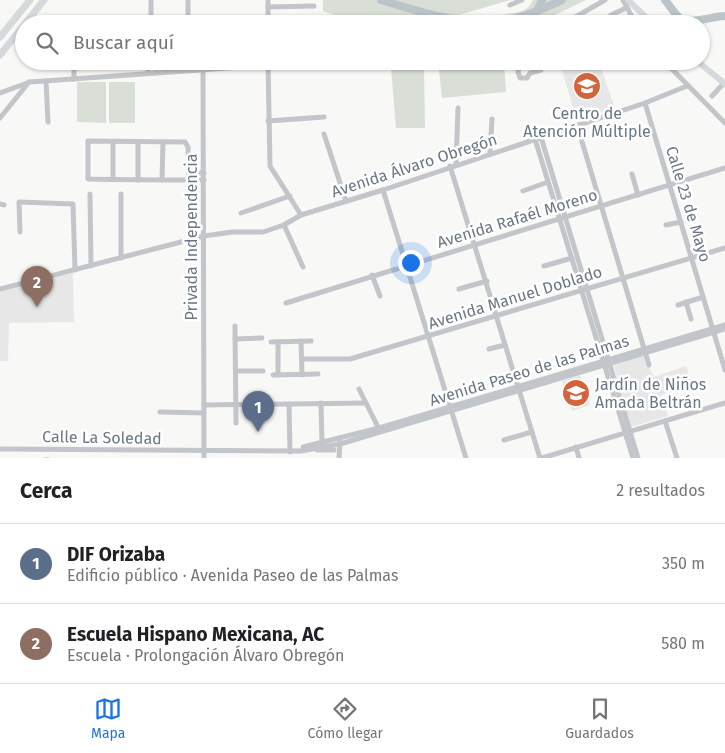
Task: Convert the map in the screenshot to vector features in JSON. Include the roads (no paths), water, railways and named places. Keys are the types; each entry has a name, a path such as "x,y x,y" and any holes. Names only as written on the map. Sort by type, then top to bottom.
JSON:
{"highway":[{"path":"18,15 30,0"},
{"path":"32,15 44,0"},
{"path":"0,38 15,19"},
{"path":"0,55 15,36"}],"main road":[{"path":"628,0 644,15"},
{"path":"708,70 724,83"}],"street":[{"path":"151,0 151,15"},
{"path":"188,0 188,15"},
{"path":"268,0 268,15"},
{"path":"510,5 522,0"},
{"path":"578,15 604,0"},
{"path":"623,0 630,15"},
{"path":"268,7 314,6"},
{"path":"611,15 626,8"},
{"path":"74,70 74,79"},
{"path":"0,93 30,82 46,80 187,70"},
{"name":"Privada Independencia","path":"203,70 204,458"},
{"path":"268,70 270,166 301,215"},
{"path":"519,70 520,78 527,78 530,74 541,70"},
{"path":"672,70 725,123"},
{"path":"46,80 48,122"},
{"path":"0,118 30,82"},
{"path":"712,96 724,83"},
{"name":"Avenida Álvaro Obregón","path":"0,289 204,236 232,232 258,233 284,226 301,215 383,190 453,165 645,103 687,86"},
{"name":"Calle 23 de Mayo","path":"645,103 725,370"},
{"path":"458,108 453,165 474,244 541,458 725,403"},
{"path":"268,121 324,117"},
{"path":"490,153 492,119"},
{"path":"577,125 649,365"},
{"path":"324,134 346,202"},
{"path":"538,138 548,182 562,217 572,258 584,288"},
{"path":"538,138 627,432 632,458"},
{"path":"189,180 187,144 88,141 88,179 138,180 162,180 189,180 204,180"},
{"path":"113,142 113,179"},
{"path":"138,142 138,180"},
{"path":"162,180 163,142"},
{"name":"Avenida Rafaél Moreno","path":"286,303 407,264 725,168"},
{"path":"189,173 204,173"},
{"path":"632,174 638,195"},
{"path":"522,191 548,182"},
{"path":"383,190 466,458"},
{"path":"90,194 91,266"},
{"path":"121,194 121,258"},
{"path":"241,213 290,196"},
{"path":"20,232 19,202 73,204 75,270"},
{"path":"666,226 681,222"},
{"path":"284,226 303,267"},
{"name":"Avenida Manuel Doblado","path":"302,359 345,360 725,248"},
{"path":"544,266 572,258"},
{"path":"372,275 380,296"},
{"path":"459,289 487,281"},
{"path":"678,305 703,297"},
{"path":"686,302 691,320"},
{"name":"Avenida Paseo de las Palmas","path":"288,450 322,443 337,445 450,408 725,325"},
{"path":"235,326 236,423"},
{"name":"Avenida Paseo de las Palmas","path":"713,330 725,329"},
{"path":"235,339 262,338"},
{"path":"301,341 302,375"},
{"path":"271,342 311,341"},
{"path":"278,342 275,375 318,374"},
{"path":"489,349 506,345"},
{"path":"236,371 263,371"},
{"path":"359,389 380,430"},
{"path":"321,403 322,443"},
{"path":"204,405 366,403"},
{"path":"288,450 289,404"},
{"path":"160,412 204,413"},
{"path":"665,421 677,458"},
{"name":"Avenida Paseo de las Palmas","path":"204,451 302,450 337,445 380,430"},
{"path":"504,440 532,432"},
{"path":"627,432 638,458"},
{"path":"334,458 337,445"},
{"path":"337,445 339,458"},
{"path":"576,447 579,458"},
{"name":"Calle La Soledad","path":"0,449 204,451"}],"waterway":[{"path":"381,0 435,15"},
{"path":"526,15 537,11 542,0"},
{"path":"537,11 562,0"},
{"path":"665,0 677,15"},
{"path":"710,18 725,16"},
{"path":"44,458 49,458"}],"place":[{"name":"Centro de Atención Múltiple","path":"587,86"},
{"name":"Escuela Hispano Mexicana, AC","path":"37,307"},
{"name":"Jardín de Niños Amada Beltrán","path":"576,393"},
{"name":"DIF Orizaba","path":"258,432"}]}
